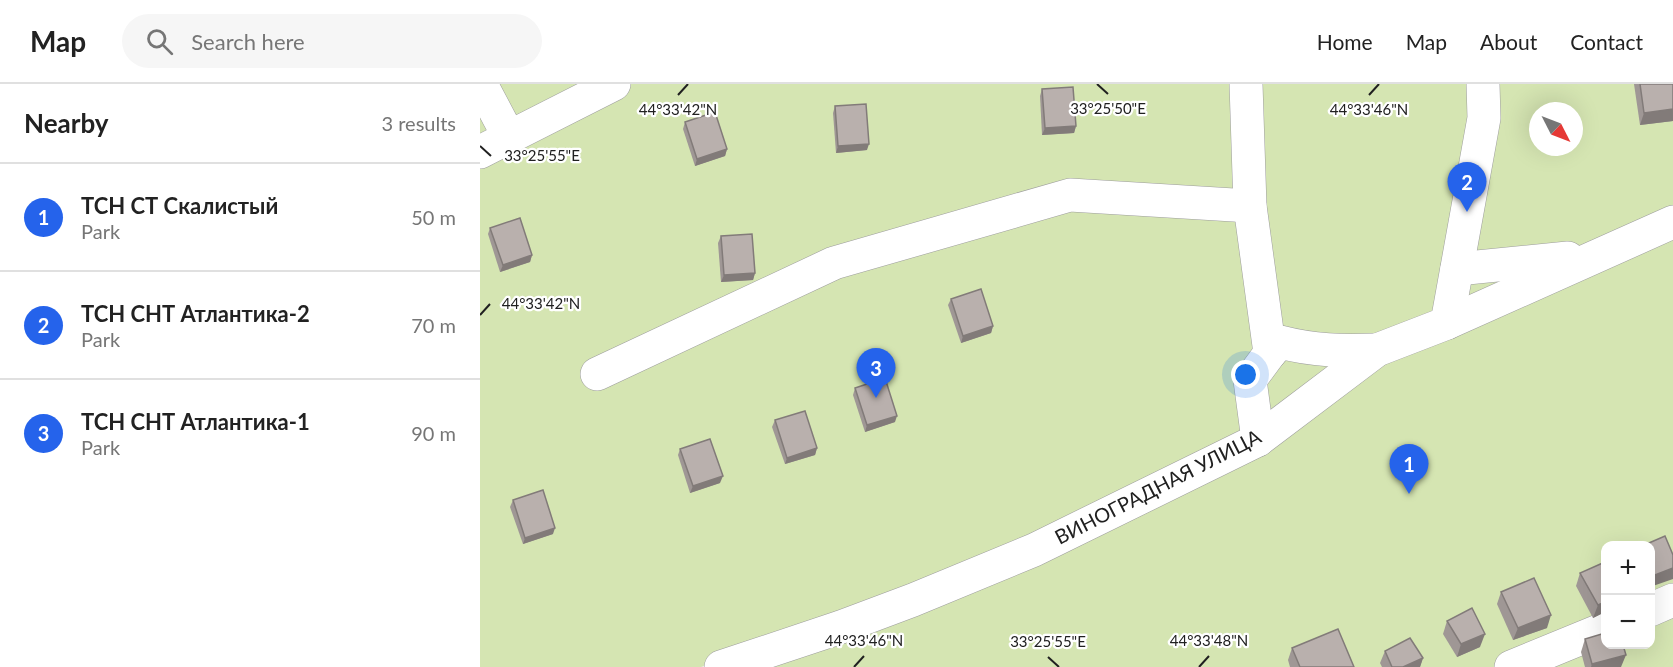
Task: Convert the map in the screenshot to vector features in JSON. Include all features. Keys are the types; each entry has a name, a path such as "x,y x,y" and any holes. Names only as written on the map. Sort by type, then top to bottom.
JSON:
{"lane":[{"path":"482,84 509,137"},
{"path":"480,152 614,84"},
{"path":"1246,84 1250,206 1270,353"},
{"path":"1447,323 1484,118 1483,84"},
{"path":"597,374 834,263 1070,195 1250,206"},
{"name":"ВИНОГРАДНАЯ УЛИЦА","path":"720,667 841,627 1034,550 1258,440 1377,350 1447,323 1673,222"},
{"path":"1457,269 1597,255"},
{"path":"1258,440 1250,380 1280,342 1306,349 1377,350"},
{"path":"1655,608 1673,600"},
{"path":"1511,667 1587,645"}],"green space":[{"path":"480,84 1673,84 1673,667 711,667 1137,497 701,667 480,667"}],"building":[{"path":"1640,84 1673,84 1673,109 1644,113"},
{"path":"1073,87 1076,126 1045,128 1042,89"},
{"path":"866,104 869,144 838,146 835,106"},
{"path":"715,112 727,149 697,159 685,122"},
{"path":"520,218 532,255 503,265 490,228"},
{"path":"752,234 755,273 724,275 721,236"},
{"path":"981,289 993,326 963,336 951,299"},
{"path":"885,378 897,416 867,425 855,388"},
{"path":"805,411 817,448 787,458 775,420"},
{"path":"710,439 723,476 693,486 680,449"},
{"path":"543,490 555,528 525,538 513,500"},
{"path":"1665,536 1673,555 1673,568 1655,575 1655,541"},
{"path":"1601,564 1601,604 1598,605 1580,573"},
{"path":"1534,578 1551,615 1518,628 1501,592"},
{"path":"1472,608 1485,634 1461,644 1447,621"},
{"path":"1338,629 1354,667 1300,667 1292,648"},
{"path":"1601,634 1601,649 1624,649 1626,655 1592,664 1585,639"},
{"path":"1410,638 1423,658 1403,667 1392,667 1385,651"}],"place":[{"name":"ТСН СНТ Атлантика-2","path":"1467,212"},
{"name":"ТСН СНТ Атлантика-1","path":"876,398"},
{"name":"ТСН СТ Скалистый","path":"1409,494"}]}
